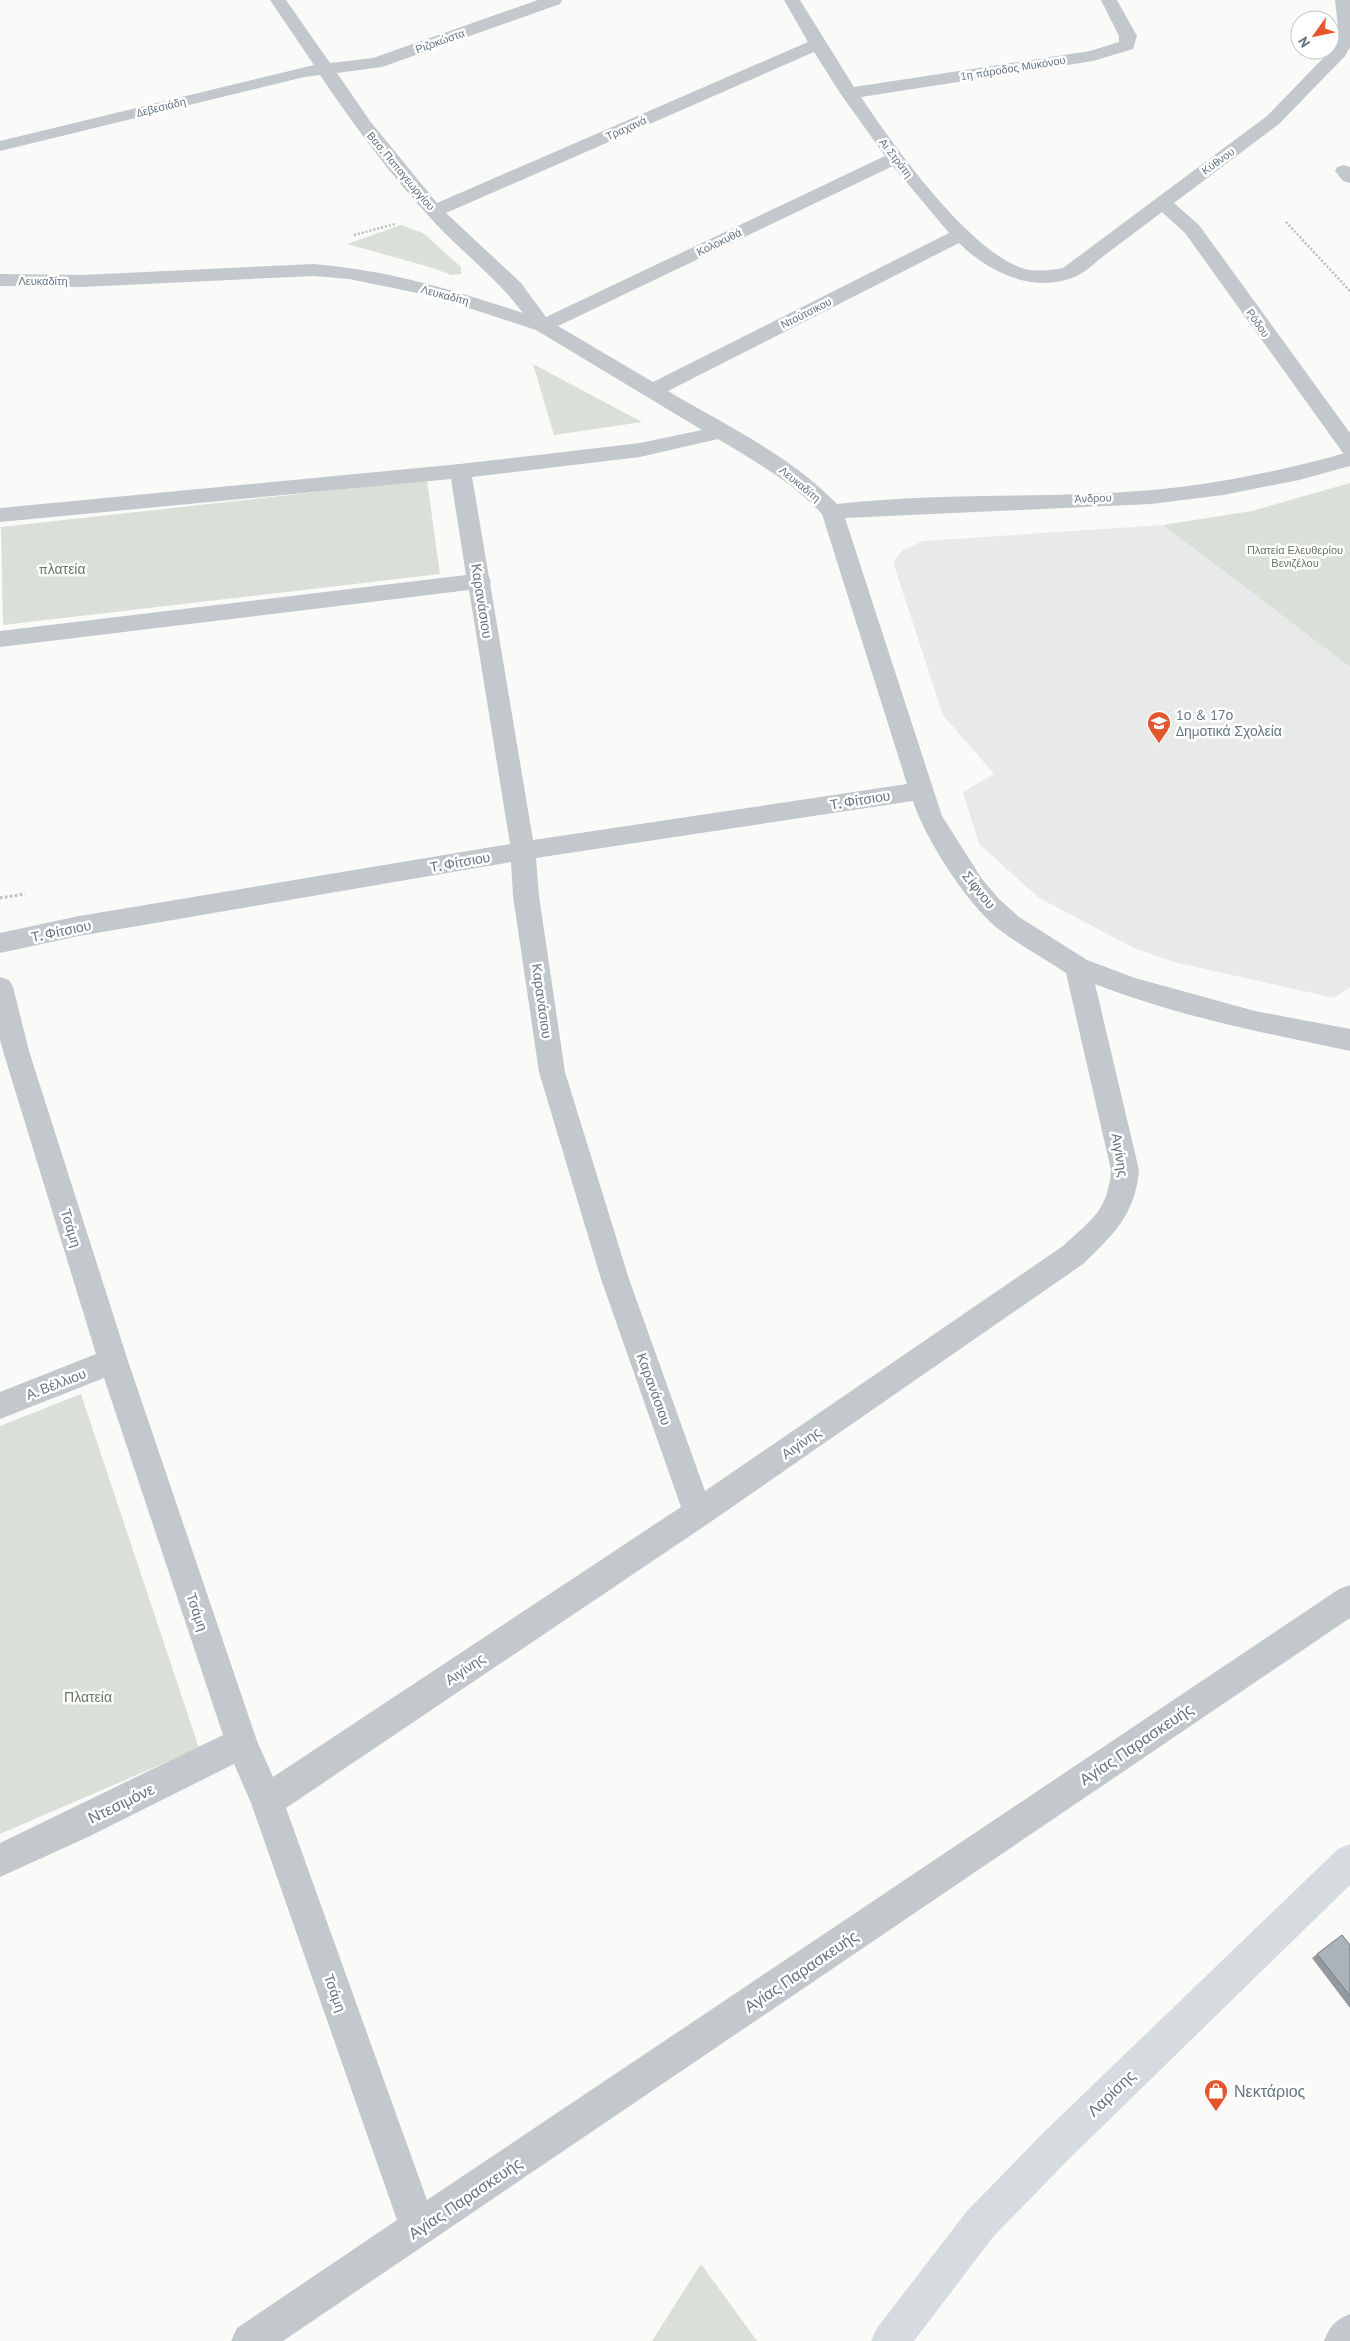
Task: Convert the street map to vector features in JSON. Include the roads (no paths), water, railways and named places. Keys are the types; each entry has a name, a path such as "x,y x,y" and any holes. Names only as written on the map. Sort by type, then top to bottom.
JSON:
{"main road":[{"name":"Λαρίσης","path":"890,2341 980,2224 1056,2146 1350,1861"}],"street":[{"name":"Βασ. Παπαγεωργίου","path":"278,0 362,125 434,212 514,287 543,326"},
{"name":"Ριζοκώστα","path":"323,69 362,65 386,60 554,0"},
{"name":"Αι Στράτη","path":"792,0 817,44 895,158 960,235 978,251 996,263 1019,273 1037,277"},
{"name":"1η πάροδος Μυκόνου","path":"849,93 1093,56 1119,49 1127,45 1128,36 1109,0"},
{"name":"Κύθνου","path":"1037,277 1070,272 1273,120 1339,52 1347,35 1347,15 1343,0"},
{"name":"Τραχανά","path":"434,212 817,44"},
{"name":"Δεβεσιάδη","path":"0,146 323,69"},
{"name":"Κολοκυθά","path":"543,326 895,158"},
{"name":"Ρόδου","path":"1162,202 1192,229 1350,448"},
{"name":"Ντούτσικου","path":"652,391 960,235"},
{"name":"Λευκαδίτη","path":"0,280 82,281 314,270 349,273 437,291 543,326 785,470 815,494 832,512"},
{"path":"0,515 460,471 640,450 722,432"},
{"name":"Άνδρου","path":"832,512 857,509 1151,497 1223,488 1350,459"},
{"name":"Καρανάσιου","path":"460,471 480,581 523,851 526,896 552,1072 615,1279 698,1513"},
{"name":"Σίφνου","path":"832,512 930,818 973,886 990,906 1010,924 1078,968 1166,998 1254,1021 1350,1040"},
{"path":"0,639 480,581"},
{"name":"Τ. Φίτσιου","path":"0,943 79,926 523,851 922,791"},
{"name":"Αιγίνης","path":"267,1801 698,1513 1073,1255 1106,1224 1119,1206 1124,1186 1124,1170 1078,968"},
{"name":"Τσάμη","path":"0,988 16,1051 113,1362 242,1743 267,1801 419,2229"},
{"name":"Α. Βέλλιου","path":"0,1406 113,1362"},
{"name":"Αγίας Παρασκευής","path":"250,2341 419,2229 1350,1600"},
{"name":"Ντεσιμόνε","path":"0,1860 76,1825 242,1743"},
{"path":"1343,2341 1350,2333"}],"place":[{"name":"1ο & 17ο Δημοτικά Σχολεία","path":"1159,744"},
{"name":"Νεκτάριος","path":"1216,2112"}],"park label":[{"name":"Πλατεία Ελευθερίου Βενιζέλου","path":"1295,556"},
{"name":"πλατεία","path":"62,569"},
{"name":"Πλατεία","path":"88,1697"}]}
